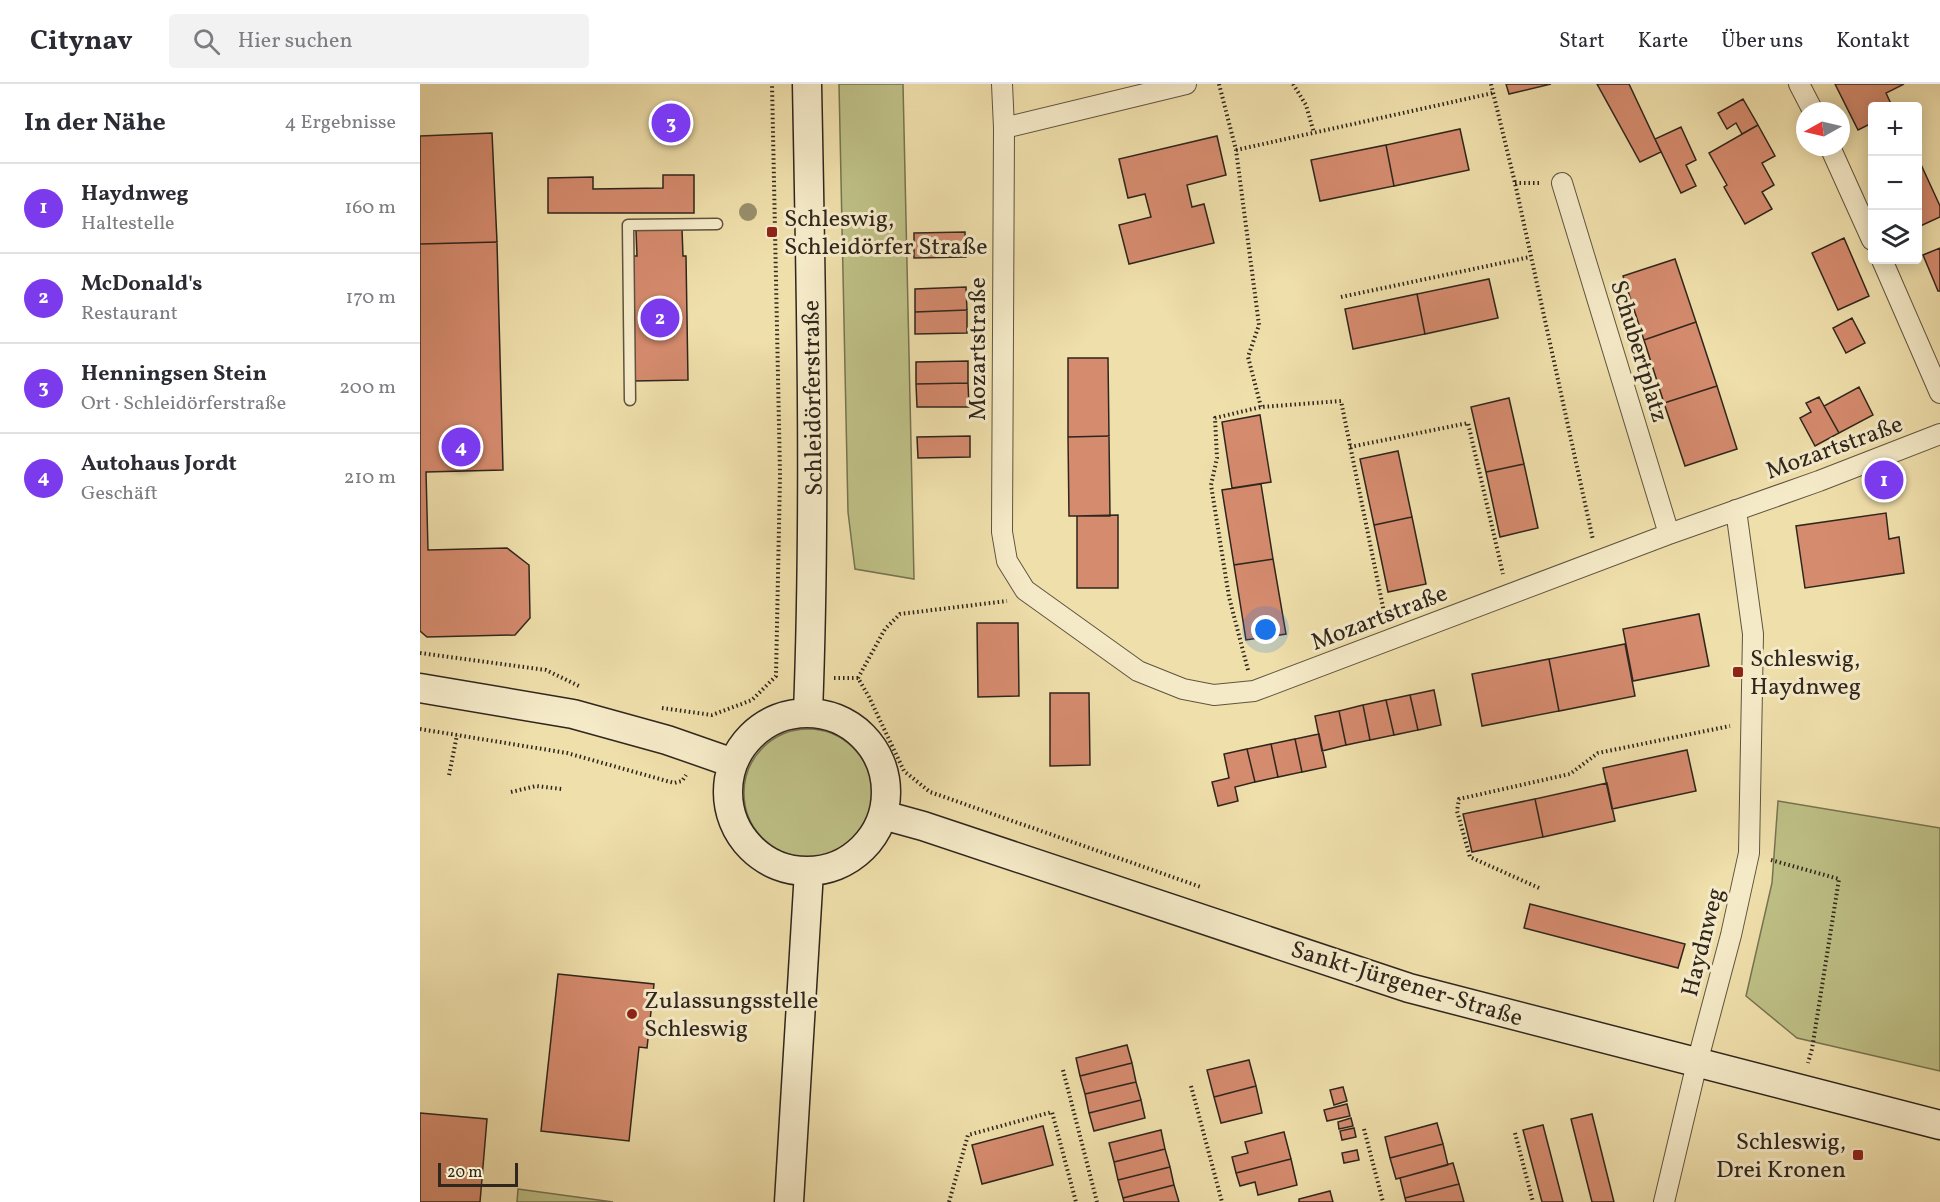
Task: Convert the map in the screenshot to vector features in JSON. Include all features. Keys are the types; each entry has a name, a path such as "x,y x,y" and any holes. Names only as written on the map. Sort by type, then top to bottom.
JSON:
{"street":[{"name":"Schleidörferstraße","path":"807,84 813,455 808,712"},
{"name":"Mozartstraße","path":"1002,84 1004,128 1002,532 1007,561 1025,590 1138,670 1183,689 1214,695 1254,691 1940,434"},
{"path":"1004,128 1186,84"},
{"path":"1799,84 1808,102"},
{"path":"1834,156 1868,231"},
{"name":"Schubertplatz","path":"1562,183 1669,534"},
{"path":"1884,264 1940,393"},
{"name":"Haydnweg","path":"1664,1202 1697,1063 1731,935 1749,853 1753,634 1736,510"},
{"path":"420,688 573,714 667,740 733,763"},
{"path":"808,712 831,716 853,727 870,744 881,765 886,789 883,815 873,836 856,854 834,866 809,871 784,868 761,856 742,838 731,814 728,788 733,763 745,742 763,726 784,716 808,712"},
{"name":"Sankt-Jürgener-Straße","path":"883,815 908,821 1409,988 1940,1125"},
{"path":"789,1202 809,871"}],"lane":[{"path":"630,400 628,225 717,224"}],"path":[{"path":"652,705 712,716 752,700 776,676 780,475 772,84"},
{"path":"1219,84 1236,150 1259,325 1248,357 1261,407"},
{"path":"1293,84 1306,105 1314,133"},
{"path":"1491,84 1598,561"},
{"path":"1236,150 1493,93"},
{"path":"1341,297 1530,257"},
{"path":"1254,691 1229,597 1211,485 1217,458 1215,418 1261,407 1341,401 1390,640"},
{"path":"1350,447 1468,423 1508,595"},
{"path":"858,678 885,629 900,614 1011,601 1025,590"},
{"path":"420,653 546,670 581,686"},
{"path":"776,676 858,678"},
{"path":"858,678 904,771 930,792 1204,888"},
{"path":"420,729 567,753 674,783 682,781 700,752 712,716"},
{"path":"1539,888 1470,857 1457,811 1459,799 1570,774 1598,753 1751,722"},
{"path":"449,775 457,735"},
{"path":"511,792 536,786 562,789"},
{"path":"1749,853 1839,879 1812,1049 1800,1089"},
{"path":"1063,1070 1097,1202"},
{"path":"1191,1086 1222,1202"},
{"path":"949,1202 968,1135 1052,1112 1076,1202"},
{"path":"1364,1129 1383,1202"},
{"path":"1515,1133 1533,1202"}],"green space":[{"path":"839,84 903,84 914,579 855,569 848,512"},
{"path":"808,729 832,734 853,748 867,769 872,793 867,817 853,838 832,852 808,857 784,852 763,838 749,817 744,793 749,769 763,748 784,734"},
{"path":"1778,801 1940,828 1940,1071 1797,1038 1746,996 1772,883"},
{"path":"518,1189 613,1202 517,1202"}],"building":[{"path":"1506,84 1551,84 1509,94"},
{"path":"1597,84 1629,84 1661,152 1640,162"},
{"path":"1835,84 1904,84 1886,93 1890,102 1868,102 1868,125 1858,130 1850,114 1850,102 1844,102"},
{"path":"1743,99 1758,125 1742,134 1736,123 1727,129 1718,113"},
{"path":"688,111 689,133 654,134 654,112"},
{"path":"1758,125 1775,156 1762,163 1774,185 1762,192 1772,209 1745,224 1724,187 1727,185 1709,153"},
{"path":"1681,127 1696,160 1686,165 1696,186 1681,193 1655,139"},
{"path":"1460,129 1469,170 1394,186 1386,145"},
{"path":"492,133 497,242 420,244 420,136"},
{"path":"1217,136 1226,175 1187,185 1192,207 1204,204 1214,243 1129,264 1119,225 1151,217 1145,194 1128,198 1119,159"},
{"path":"1386,145 1394,186 1320,201 1311,160"},
{"path":"1922,167 1940,206 1940,217 1922,225"},
{"path":"663,175 694,175 694,213 548,213 548,178 593,177 593,189 663,188"},
{"path":"682,229 683,256 686,256 688,380 634,381 631,256 637,256 636,230"},
{"path":"965,232 966,257 914,258 914,233"},
{"path":"1844,238 1869,296 1838,310 1812,253"},
{"path":"497,242 503,470 426,472 428,550 507,548 529,565 530,618 515,635 427,637 420,631 420,244"},
{"path":"1940,248 1940,291 1938,291 1923,255"},
{"path":"1675,259 1696,322 1644,340 1623,276"},
{"path":"1489,279 1498,318 1425,334 1417,294"},
{"path":"966,287 967,310 915,312 915,289"},
{"path":"1417,294 1425,334 1353,349 1345,309"},
{"path":"967,310 967,333 915,334 915,312"},
{"path":"1852,318 1865,343 1846,353 1833,328"},
{"path":"1696,322 1717,386 1664,403 1644,340"},
{"path":"1068,358 1108,358 1109,436 1068,437"},
{"path":"968,361 968,383 916,384 916,362"},
{"path":"968,383 969,407 917,407 916,384"},
{"path":"1717,386 1737,449 1685,466 1664,403"},
{"path":"1859,387 1873,415 1839,433 1824,406"},
{"path":"1819,397 1839,433 1815,446 1800,418 1811,412 1806,403"},
{"path":"1509,398 1524,464 1486,472 1471,407"},
{"path":"1260,415 1271,482 1232,488 1222,422"},
{"path":"970,436 970,457 918,458 917,437"},
{"path":"1109,436 1110,516 1069,516 1068,437"},
{"path":"1398,451 1412,517 1374,525 1360,459"},
{"path":"1524,464 1538,528 1500,537 1486,472"},
{"path":"1261,484 1273,559 1234,565 1222,490"},
{"path":"1886,513 1889,539 1899,537 1904,573 1805,588 1796,526"},
{"path":"1118,515 1118,588 1077,588 1077,516"},
{"path":"1412,517 1426,584 1388,592 1374,525"},
{"path":"1273,559 1286,634 1246,640 1234,565"},
{"path":"1699,614 1709,666 1633,681 1623,629"},
{"path":"977,623 1018,623 1019,696 978,697"},
{"path":"1625,644 1635,696 1559,711 1549,659"},
{"path":"1549,659 1559,711 1482,726 1472,674"},
{"path":"1434,690 1441,725 1418,730 1410,695"},
{"path":"1050,693 1089,693 1090,765 1050,766"},
{"path":"1410,695 1418,730 1394,735 1386,700"},
{"path":"1386,700 1394,735 1370,740 1363,705"},
{"path":"1363,705 1370,740 1346,745 1339,711"},
{"path":"1339,711 1346,745 1322,751 1315,716"},
{"path":"1319,734 1326,767 1302,772 1295,739"},
{"path":"1295,739 1302,772 1278,777 1271,744"},
{"path":"1271,744 1278,777 1255,782 1247,749"},
{"path":"1247,749 1255,782 1235,787 1238,801 1218,806 1212,782 1229,778 1224,754"},
{"path":"1687,750 1696,791 1612,809 1603,768"},
{"path":"1607,783 1615,821 1543,837 1535,799"},
{"path":"1535,799 1543,837 1472,852 1463,814"},
{"path":"1530,904 1685,944 1678,968 1524,928"},
{"path":"558,974 654,984 647,1048 639,1047 629,1141 541,1131"},
{"path":"1127,1045 1132,1063 1080,1076 1076,1058"},
{"path":"1249,1060 1256,1086 1214,1097 1207,1070"},
{"path":"1132,1063 1136,1082 1085,1094 1080,1076"},
{"path":"1136,1082 1141,1100 1089,1113 1085,1094"},
{"path":"1256,1086 1262,1113 1221,1123 1214,1097"},
{"path":"1343,1087 1347,1101 1334,1105 1330,1090"},
{"path":"1141,1100 1145,1118 1094,1131 1089,1113"},
{"path":"1347,1104 1350,1116 1327,1121 1324,1110"},
{"path":"420,1113 487,1119 480,1202 420,1202"},
{"path":"1592,1114 1614,1202 1592,1202 1571,1119"},
{"path":"1351,1118 1353,1126 1339,1129 1338,1122"},
{"path":"1437,1123 1443,1144 1390,1158 1385,1137"},
{"path":"1543,1125 1563,1202 1542,1202 1523,1130"},
{"path":"1043,1126 1053,1165 982,1184 972,1145"},
{"path":"1354,1128 1356,1137 1342,1140 1340,1131"},
{"path":"1161,1130 1165,1149 1114,1162 1109,1143"},
{"path":"1284,1132 1291,1159 1236,1173 1232,1157 1248,1153 1245,1142"},
{"path":"1443,1144 1448,1165 1396,1179 1390,1158"},
{"path":"1165,1149 1170,1167 1118,1180 1114,1162"},
{"path":"1357,1150 1359,1160 1344,1163 1342,1153"},
{"path":"1291,1159 1297,1185 1258,1195 1255,1182 1240,1186 1236,1173"},
{"path":"1453,1163 1459,1184 1405,1198 1400,1178"},
{"path":"1170,1167 1174,1185 1123,1198 1118,1180"},
{"path":"1459,1184 1464,1202 1406,1202 1405,1198"},
{"path":"1174,1185 1179,1202 1124,1202 1123,1198"},
{"path":"1330,1191 1333,1202 1299,1202 1299,1199"}],"place":[{"name":"Henningsen Stein","path":"671,123"},
{"name":"Schleswig, Schleidörfer Straße","path":"772,232"},
{"name":"McDonald's","path":"660,318"},
{"name":"Autohaus Jordt","path":"461,447"},
{"name":"Haydnweg","path":"1884,480"},
{"name":"Schleswig, Haydnweg","path":"1738,672"},
{"name":"Zulassungsstelle Schleswig","path":"632,1014"},
{"name":"Schleswig, Drei Kronen","path":"1858,1155"}]}
